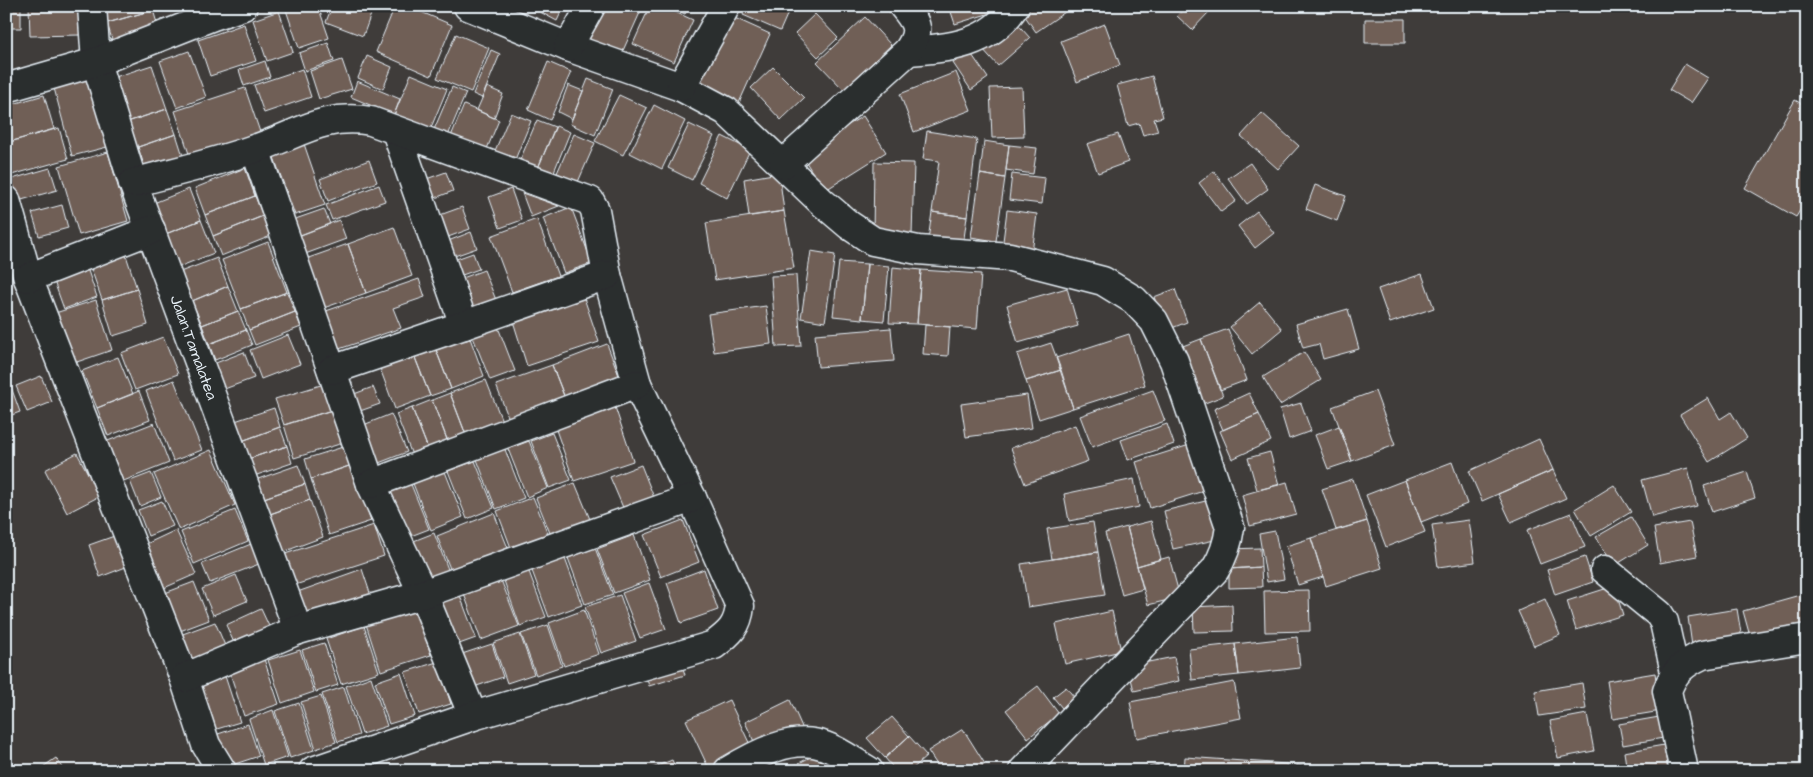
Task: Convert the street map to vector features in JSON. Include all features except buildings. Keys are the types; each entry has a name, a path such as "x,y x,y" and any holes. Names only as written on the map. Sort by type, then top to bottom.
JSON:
{"street":[{"name":"Jalan.Tamalatea","path":"92,6 96,62 133,183 298,630"},
{"path":"6,88 96,62 243,6"},
{"path":"468,6 568,47 681,87 726,111 823,203 849,225 873,241 918,250 1010,258 1103,281 1134,300 1154,321 1174,361 1230,527 1228,544 1215,570 1023,771"},
{"path":"568,47 591,6"},
{"path":"681,87 726,6"},
{"path":"783,164 908,51 917,35 916,26 903,6"},
{"path":"908,51 946,48 983,37 1000,24 1015,6"},
{"path":"133,183 255,149 314,125 332,120 352,118 371,121 590,201 595,210 607,275 637,384 692,498 740,606 739,617 733,628 714,645 472,716 312,771"},
{"path":"396,131 464,325"},
{"path":"255,149 371,484 423,594 472,716"},
{"path":"6,200 28,278 184,678 206,745 222,771"},
{"path":"28,278 151,230"},
{"path":"332,370 607,275"},
{"path":"371,484 637,384"},
{"path":"184,678 298,630 423,594 692,498"},
{"path":"1605,570 1659,614 1664,622 1676,672"},
{"path":"1684,771 1667,691 1671,679 1676,672 1689,661 1702,655 1807,638"},
{"path":"728,771 752,756 781,746 809,742 827,746 869,771"}]}
